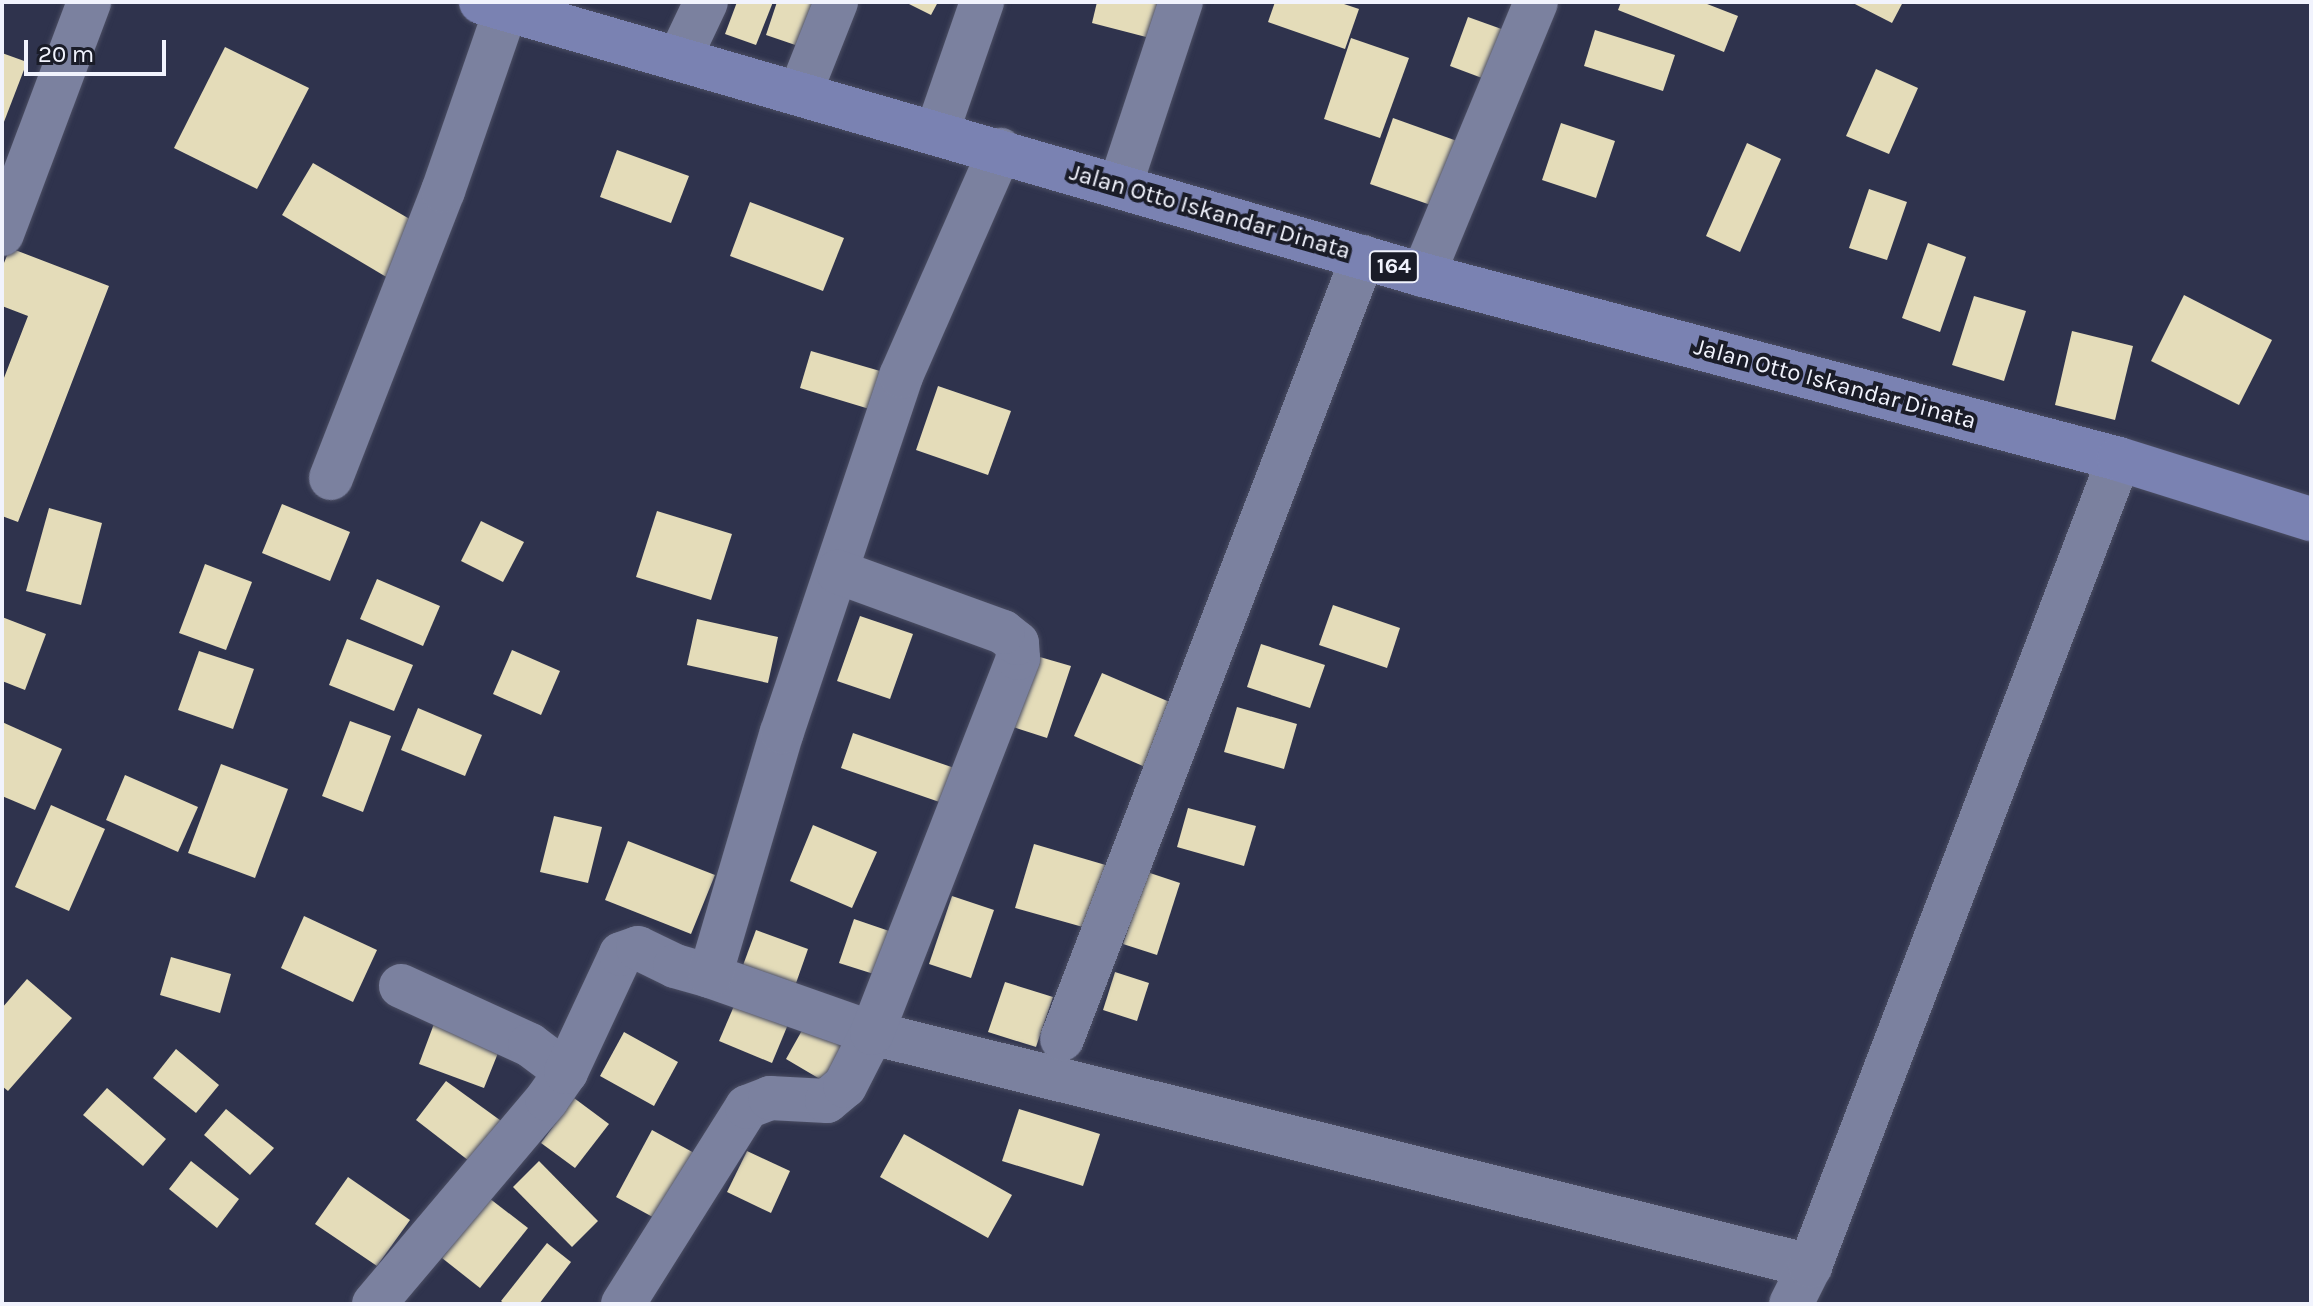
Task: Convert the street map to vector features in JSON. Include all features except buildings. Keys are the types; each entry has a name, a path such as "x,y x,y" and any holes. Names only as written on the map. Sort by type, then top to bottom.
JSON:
{"main road":[{"name":"Jalan Otto Iskandar Dinata","path":"493,5 1423,275 2119,459 2311,519"}],"street":[{"path":"2,234 89,2"},
{"path":"679,59 706,2"},
{"path":"800,93 836,2"},
{"path":"937,132 982,2"},
{"path":"1120,186 1181,2"},
{"path":"1423,275 1536,2"},
{"path":"331,478 443,191 493,5"},
{"path":"710,976 782,732 901,376 1000,150"},
{"path":"1062,1039 1363,257"},
{"path":"374,1304 547,1099 566,1072 618,957 625,950 638,948 675,966 872,1033 1801,1285 2119,459"},
{"path":"623,1304 742,1112 762,1099 816,1103 838,1095 872,1033 1018,658 1019,647 1003,632 838,572"},
{"path":"401,986 530,1045 566,1072"}]}
